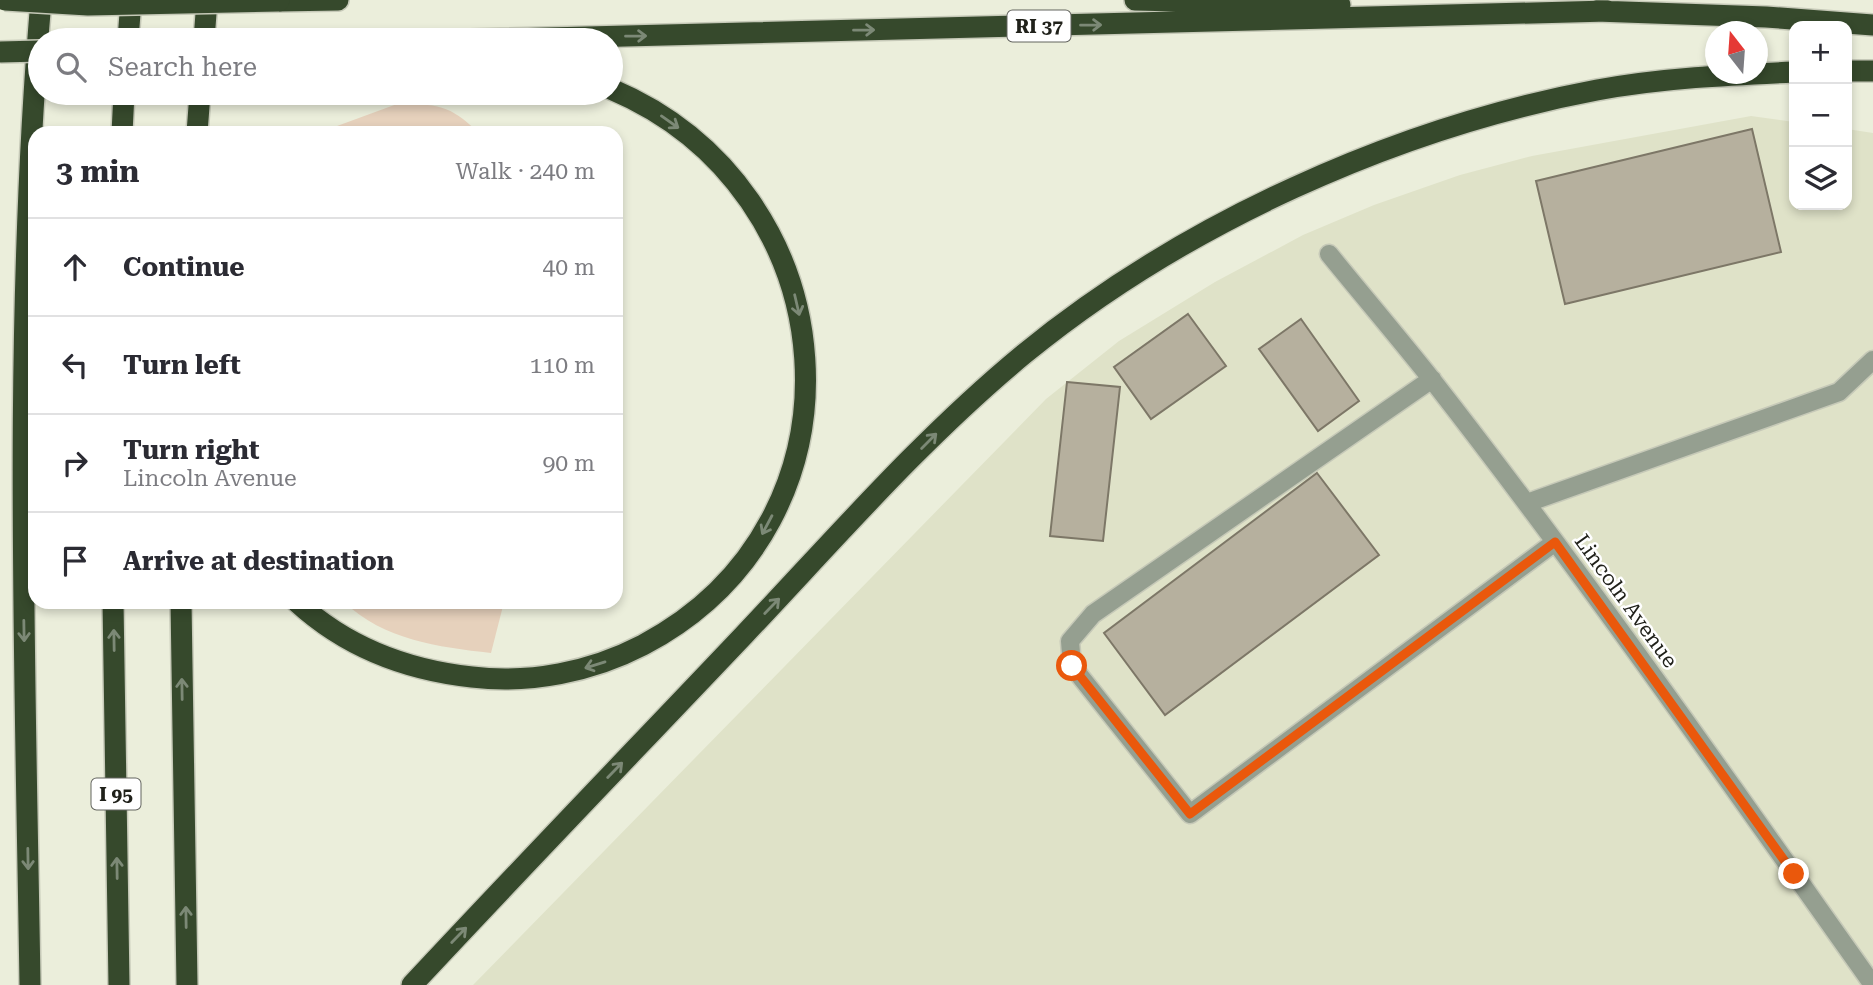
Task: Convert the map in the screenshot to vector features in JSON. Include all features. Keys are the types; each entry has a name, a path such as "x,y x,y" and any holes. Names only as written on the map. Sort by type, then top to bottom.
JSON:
{"highway":[{"path":"5,0 76,5 338,0"},
{"path":"39,28 41,0"},
{"path":"129,28 131,0"},
{"path":"205,28 207,0"},
{"path":"1135,0 1608,11"},
{"name":"RI 37","path":"623,36 1608,11 1766,17 1873,25"},
{"path":"0,52 28,51"},
{"path":"1852,71 1873,71"},
{"path":"412,985 925,444 1025,353 1083,310 1151,265 1218,226 1344,165 1466,122 1533,103 1662,80 1789,72"},
{"path":"307,609 343,636 394,660 453,675 484,679 541,677 605,662 640,646 708,601 750,554 778,503 796,454 806,397 802,328 786,270 757,212 716,160 661,115 623,95"},
{"path":"33,126 35,105"},
{"path":"122,126 123,105"},
{"path":"198,126 199,105"},
{"path":"28,226 22,406 30,985"},
{"name":"I 95","path":"113,609 119,985"},
{"path":"181,609 187,985"}],"street":[{"name":"Lincoln Avenue","path":"1329,254 1432,379 1527,503 1873,985"},
{"path":"1527,503 1839,392 1873,360"},
{"path":"1432,379 1093,614 1070,641 1072,666 1190,814 1555,542"}],"shaded area":[{"path":"394,105 428,105 450,111 472,126 337,126"},
{"path":"1751,116 1789,121 1789,210 1852,210 1852,130 1873,133 1873,985 473,985 1046,399 1119,341 1215,282 1303,235 1374,205 1460,175 1532,156"},
{"path":"353,609 502,609 491,653 413,640 376,625"}],"building":[{"path":"1752,129 1781,252 1565,304 1536,181"},
{"path":"1188,314 1226,366 1151,419 1114,367"},
{"path":"1301,319 1359,401 1318,431 1259,349"},
{"path":"1067,382 1120,387 1103,541 1050,536"},
{"path":"1317,473 1379,555 1165,715 1104,633"}],"route":[{"path":"1072,666 1190,814 1555,542 1794,874"}]}
